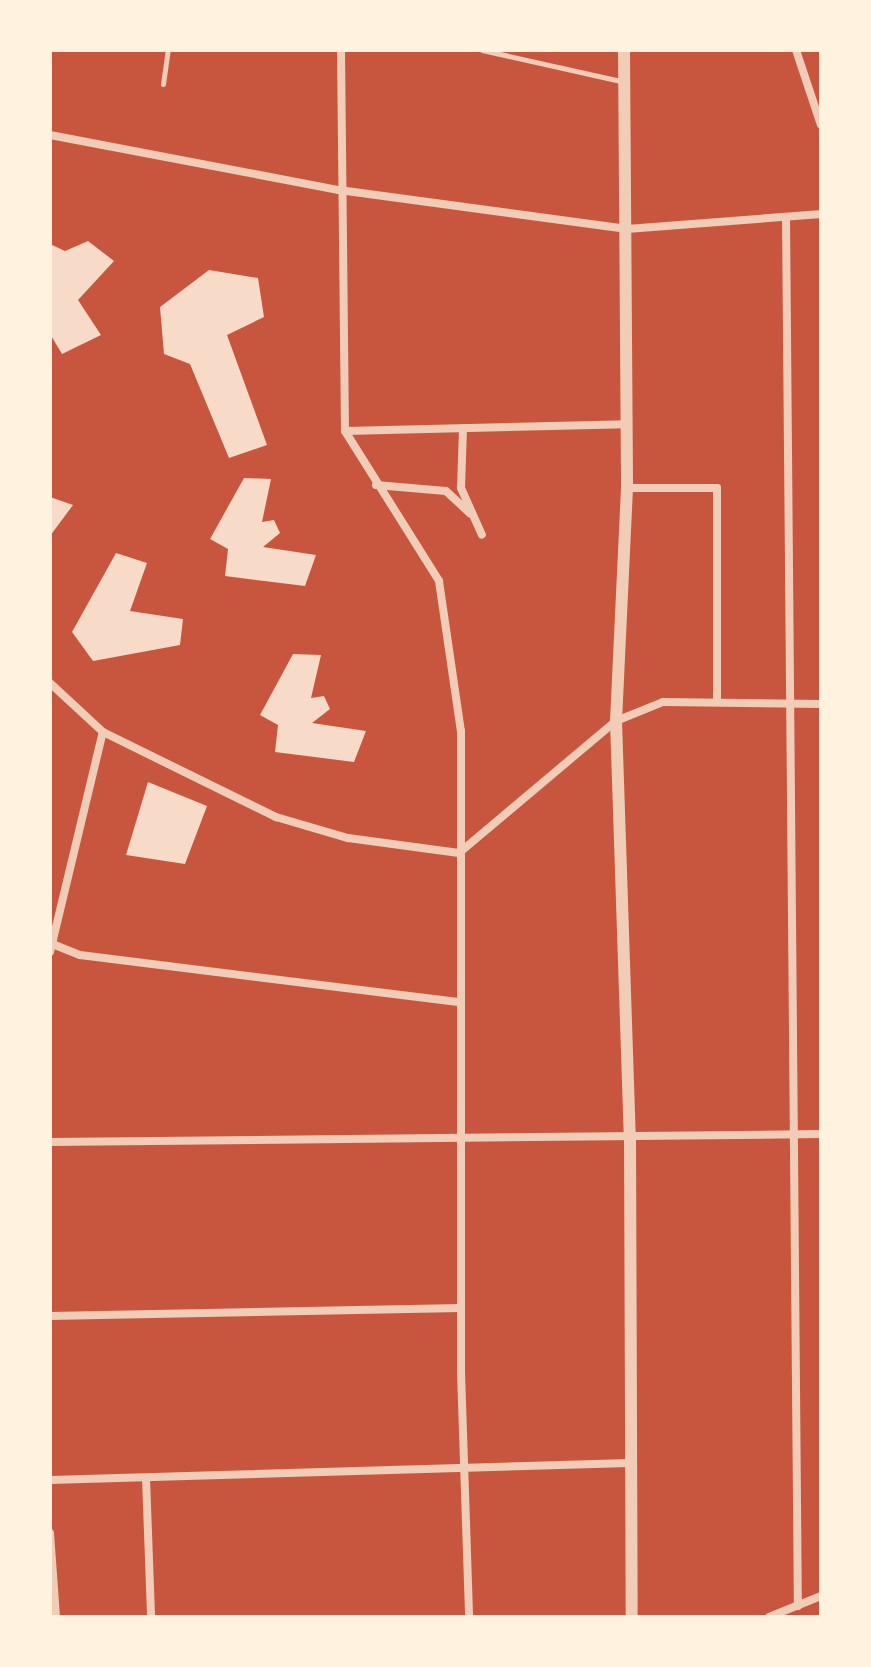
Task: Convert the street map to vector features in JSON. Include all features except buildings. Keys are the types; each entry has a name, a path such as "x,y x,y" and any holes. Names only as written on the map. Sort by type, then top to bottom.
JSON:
{"street":[{"path":"341,50 339,190 345,431 376,485 439,581 461,731 461,1308 469,1617"},
{"path":"624,50 627,488 616,721 630,1137 632,1617"},
{"path":"796,50 821,125"},
{"path":"50,135 339,190 627,229 821,214"},
{"path":"786,217 787,703 798,1606"},
{"path":"345,431 626,424"},
{"path":"463,428 461,488 482,535"},
{"path":"376,485 446,491 474,516"},
{"path":"627,488 717,488 717,702"},
{"path":"50,683 103,732 276,817 348,838 459,853 616,721 663,702 821,704"},
{"path":"103,732 51,946 80,955 460,1002"},
{"path":"50,1142 821,1134"},
{"path":"50,1316 461,1308"},
{"path":"50,1480 464,1472 629,1463"},
{"path":"146,1478 151,1617"},
{"path":"50,1533 56,1617"},
{"path":"769,1617 821,1596"}],"lane":[{"path":"163,84 168,50"},
{"path":"482,50 626,82"},
{"path":"516,59 518,50"}]}
